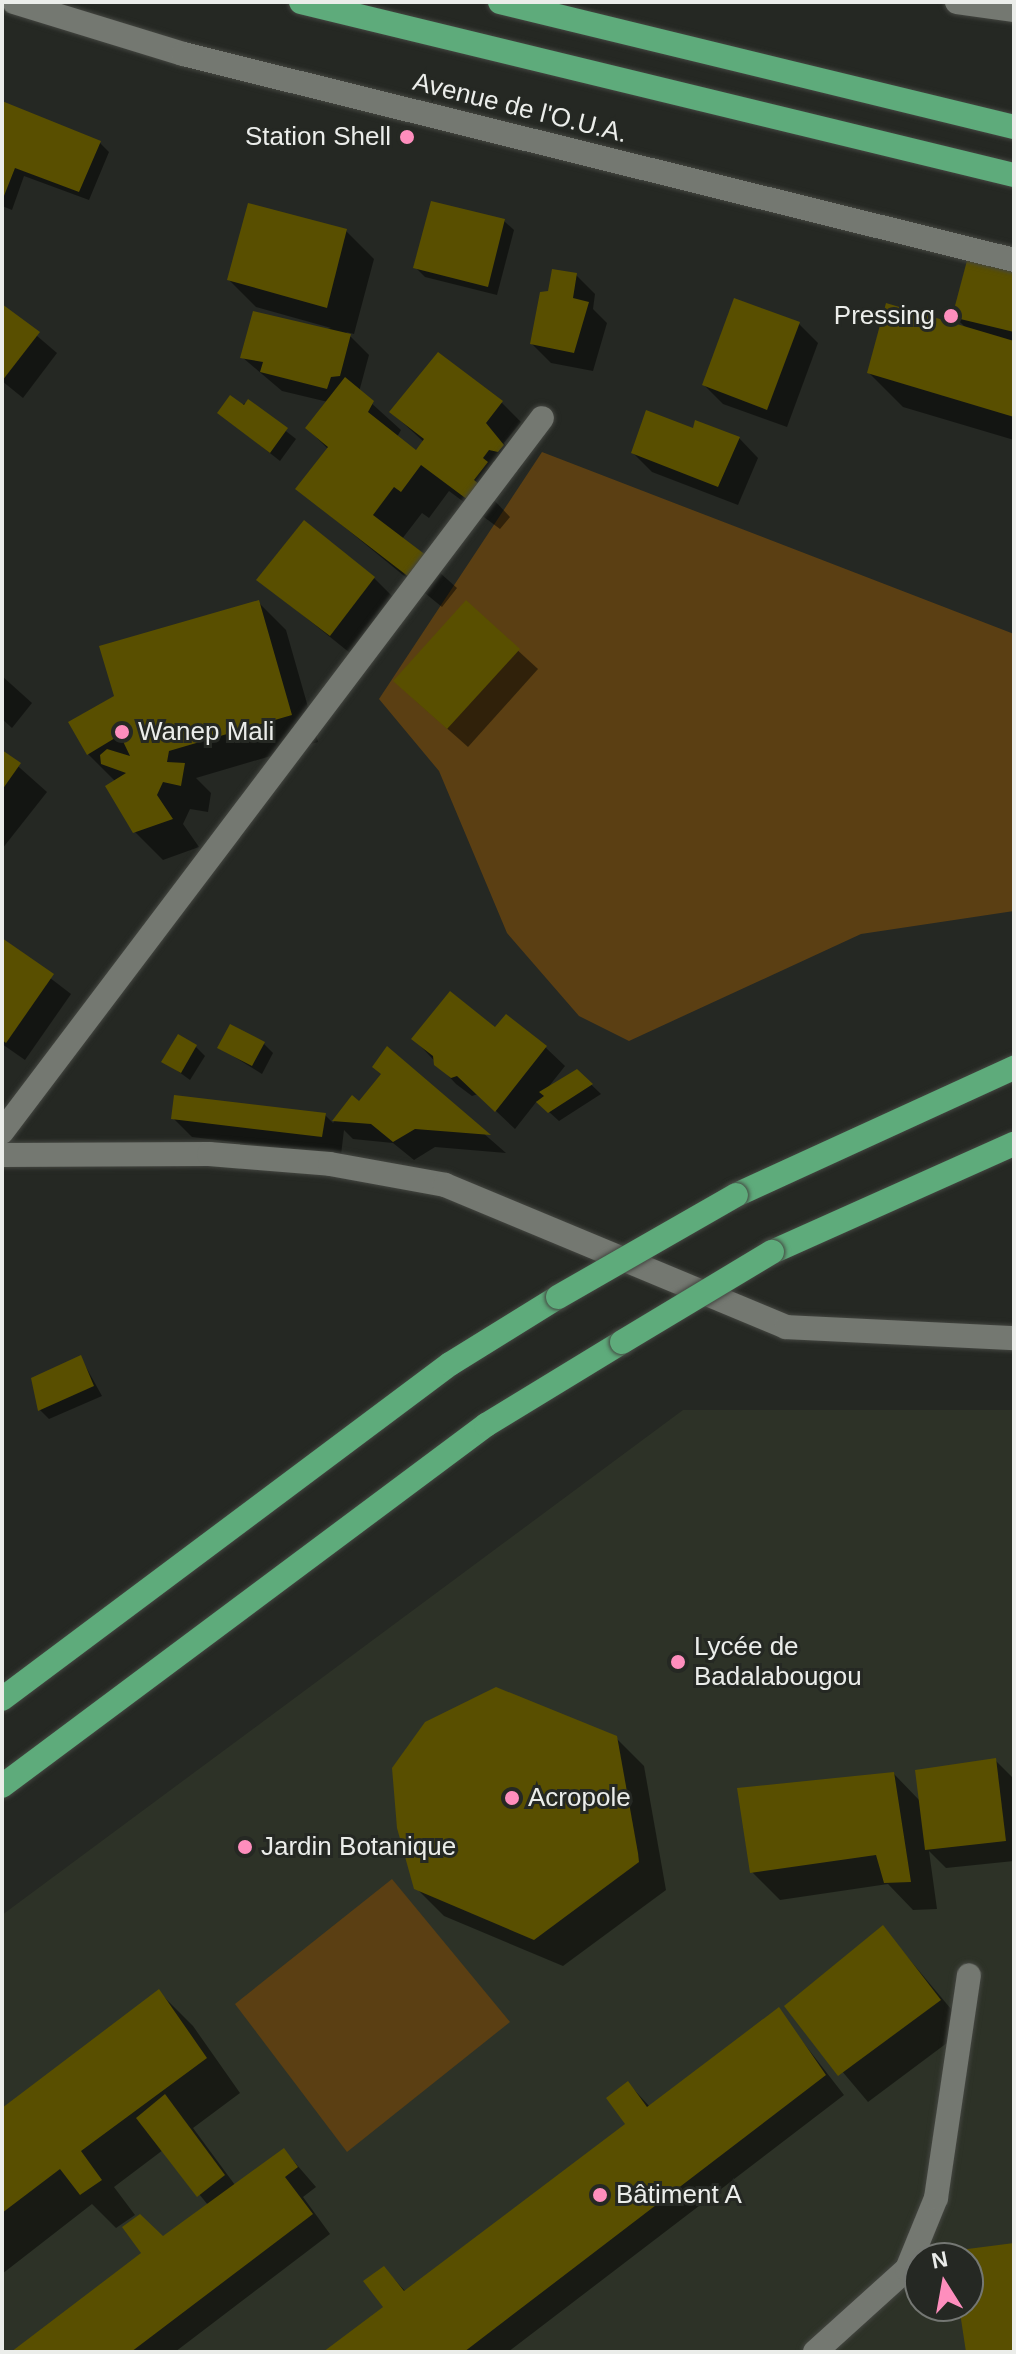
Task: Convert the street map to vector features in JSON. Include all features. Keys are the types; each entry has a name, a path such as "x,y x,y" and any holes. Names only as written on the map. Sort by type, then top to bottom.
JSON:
{"highway":[{"path":"301,2 1014,175"},
{"path":"500,2 1014,127"},
{"path":"2,1699 450,1364 558,1297 736,1195 1014,1068"},
{"path":"2,1786 486,1425 772,1252 1014,1144"}],"street":[{"name":"Avenue de l'O.U.A.","path":"14,2 183,54 1014,260"},
{"path":"957,2 1014,10"},
{"path":"2,1132 542,418"},
{"path":"2,1155 209,1154 330,1164 445,1185 786,1327 1014,1338"},
{"path":"815,2352 907,2269 936,2198 969,1975"}],"shaded area":[{"path":"542,452 1014,634 1014,911 861,934 629,1041 579,1016 507,933 439,771 379,699"},
{"name":"Lycée de Badalabougou","path":"683,1410 1014,1410 1014,2352 2,2352 2,1915"},
{"path":"392,1879 510,2022 347,2152 235,2004"}],"building":[{"path":"2,101 101,141 79,192 15,168 2,201"},
{"path":"431,201 505,219 488,287 413,268"},
{"path":"248,203 347,229 327,308 227,280"},
{"path":"969,253 1014,264 1014,332 952,317"},
{"path":"552,269 577,273 573,298 589,302 574,353 530,344 540,292 548,291"},
{"path":"734,298 800,322 767,410 702,385"},
{"path":"886,303 1014,341 1014,417 867,373"},
{"path":"2,304 40,332 2,381"},
{"path":"253,311 351,334 340,376 331,377 327,389 260,372 263,362 240,358"},
{"path":"438,352 503,401 486,423 504,445 498,452 489,450 483,458 488,462 474,480 484,488 472,503 421,465 401,492 394,487 373,515 431,559 414,581 295,489 328,447 305,428 345,377 374,401 368,412 416,450 424,439 389,412"},
{"path":"230,395 244,405 248,399 288,428 270,453 217,413"},
{"path":"646,410 693,428 695,420 740,437 718,487 631,453"},
{"path":"304,520 375,577 330,636 256,580"},
{"path":"259,600 292,715 169,751 167,762 185,763 181,786 163,782 157,795 173,819 133,833 105,786 126,773 101,764 100,755 107,749 130,756 120,735 87,755 68,722 114,696 99,646"},
{"path":"466,600 520,649 447,729 393,681"},
{"path":"2,750 21,763 2,790"},
{"path":"2,938 54,974 6,1043 2,1040"},
{"path":"450,991 495,1027 506,1014 547,1046 495,1112 457,1076 451,1078 434,1065 433,1056 411,1039"},
{"path":"230,1024 265,1042 252,1066 217,1048"},
{"path":"178,1034 197,1045 181,1073 161,1062"},
{"path":"387,1046 491,1135 415,1129 393,1142 371,1124 332,1121 352,1095 359,1101 381,1074 372,1067"},
{"path":"577,1069 593,1084 548,1113 536,1102 544,1096 539,1092"},
{"path":"174,1095 326,1113 322,1137 171,1119"},
{"path":"81,1355 94,1386 38,1411 31,1378"},
{"name":"Acropole","path":"496,1687 617,1736 638,1853 639,1862 534,1940 414,1889 397,1828 392,1768 425,1722"},
{"path":"996,1758 1006,1841 925,1850 915,1770"},
{"path":"894,1772 911,1882 884,1883 876,1855 750,1873 737,1788"},
{"path":"883,1925 941,2000 838,2076 784,2006"},
{"path":"159,1989 207,2058 81,2151 102,2180 80,2195 60,2169 2,2213 2,2108"},
{"name":"Bâtiment A","path":"779,2007 826,2075 464,2352 323,2352 383,2307 363,2281 384,2266 404,2291 625,2124 606,2098 628,2081 647,2107"},
{"path":"165,2094 225,2175 197,2197 136,2118"},
{"path":"284,2148 298,2167 285,2177 313,2214 131,2352 11,2352 141,2253 122,2227 140,2214 163,2236"},
{"path":"1014,2243 1014,2352 966,2352 961,2322 984,2322 984,2247"}],"place":[{"name":"Station Shell","path":"407,137"},
{"name":"Pressing","path":"951,316"},
{"name":"Wanep Mali","path":"122,732"},
{"name":"Lycée de Badalabougou","path":"678,1662"},
{"name":"Acropole","path":"512,1798"},
{"name":"Jardin Botanique","path":"245,1847"},
{"name":"Bâtiment A","path":"600,2195"}]}
